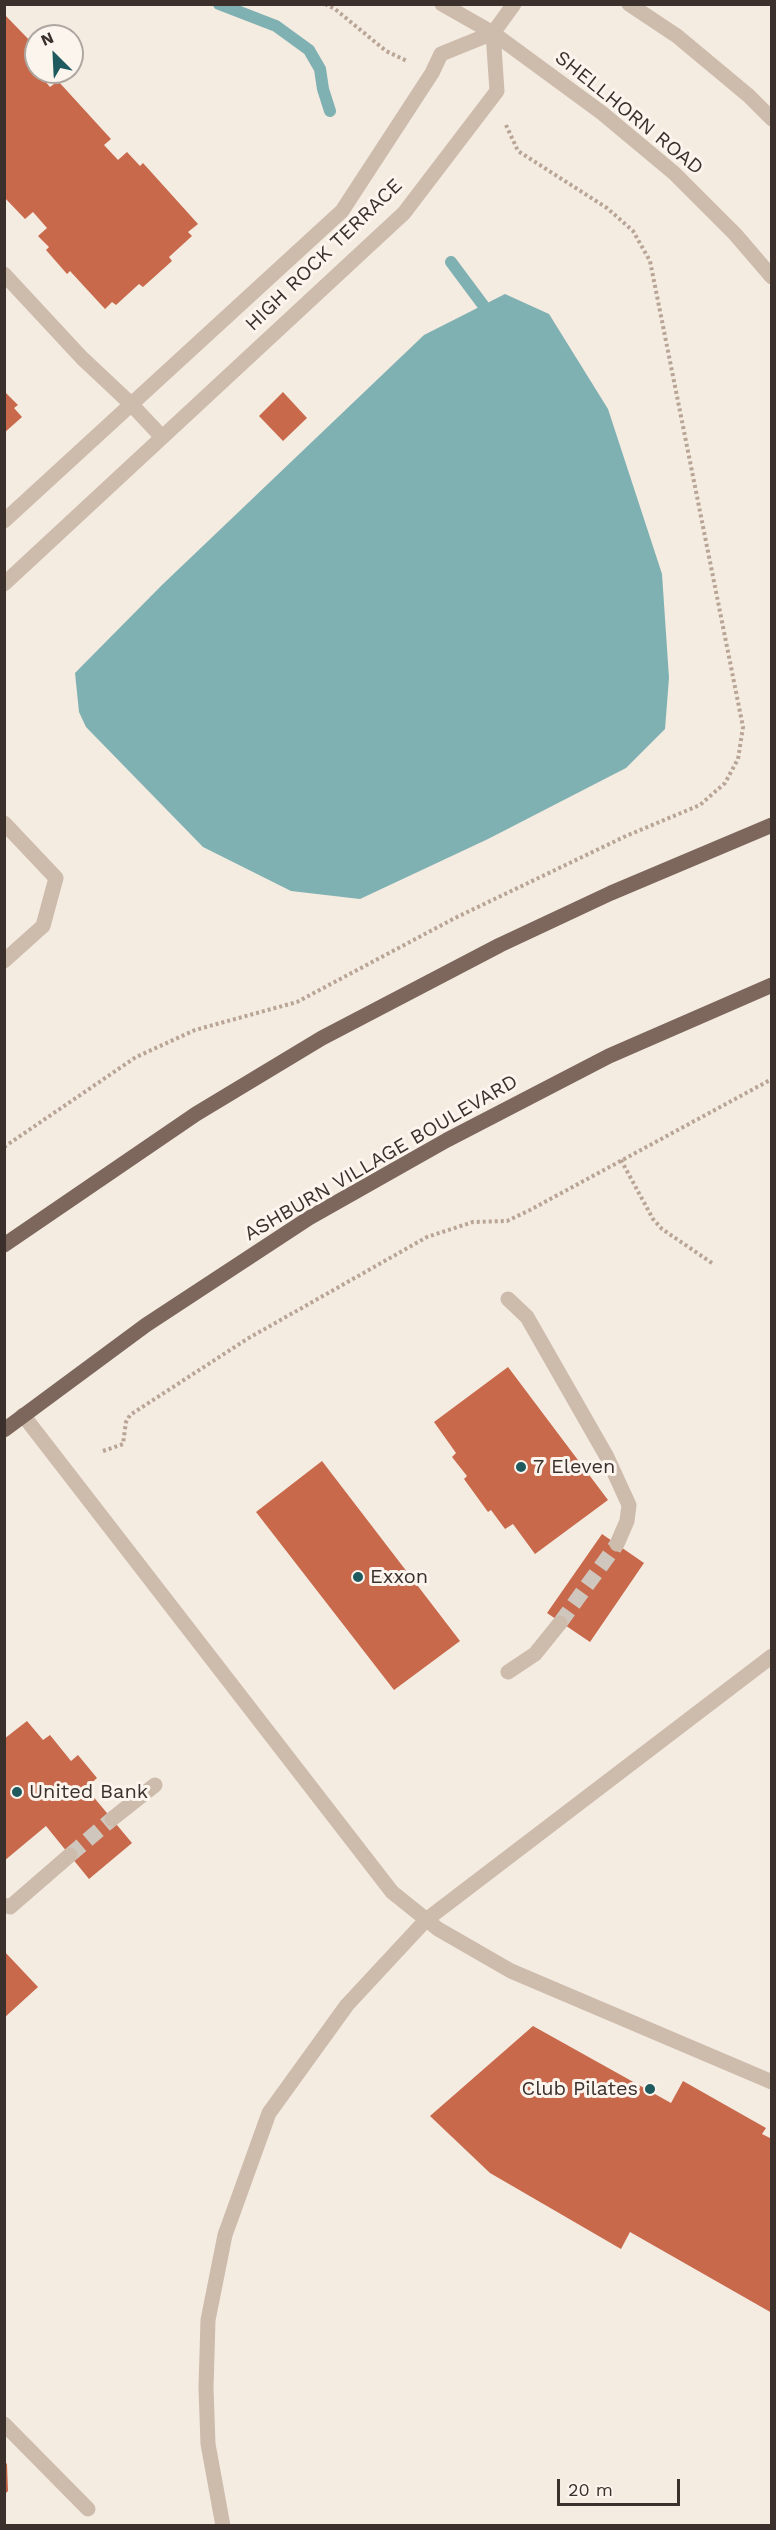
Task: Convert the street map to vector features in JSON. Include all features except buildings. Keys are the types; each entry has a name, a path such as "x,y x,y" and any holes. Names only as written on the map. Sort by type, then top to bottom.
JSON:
{"main road":[{"path":"4,1245 196,1114 322,1038 520,936 611,893 771,825"},
{"name":"ASHBURN VILLAGE BOULEVARD","path":"4,1430 146,1325 309,1218 447,1140 609,1056 771,985"}],"street":[{"name":"SHELLHORN ROAD","path":"442,4 493,33 602,113 674,173 735,234 771,277"},
{"path":"493,33 514,4"},
{"path":"628,4 677,36 749,96 771,119"},
{"name":"HIGH ROCK TERRACE","path":"4,521 342,211 432,73 441,54 493,33 496,91 404,213 4,584"},
{"path":"4,274 82,358 162,437"},
{"path":"4,823 56,878 43,926 4,961"},
{"path":"508,1299 527,1317 607,1456 629,1505 627,1521 617,1544"},
{"path":"23,1415 392,1892 426,1920 511,1971 771,2082"},
{"path":"508,1672 535,1654 560,1623"},
{"path":"223,2526 208,2444 206,2388 208,2320 225,2235 269,2113 347,2005 426,1920 771,1656"},
{"path":"112,1820 155,1785"},
{"path":"4,1905 10,1907 70,1855"},
{"path":"4,2424 88,2510"}],"path":[{"path":"325,4 335,9 386,51 432,73"},
{"path":"4,1147 136,1057 195,1030 297,1002 455,918 626,836 700,805 725,783 738,759 743,727 650,261 633,231 607,208 518,151 507,126 482,111"},
{"path":"103,1451 123,1444 126,1422 130,1415 247,1338 427,1237 472,1222 507,1221 771,1079"},
{"path":"621,1160 653,1219 662,1229 712,1263"}],"water":[{"path":"505,294 549,314 608,409 662,574 669,678 665,729 626,768 488,839 360,899 291,891 203,847 86,727 79,712 75,673 162,585 424,335"}],"waterway":[{"path":"219,4 276,26 309,50 320,69 330,111"},
{"path":"451,262 483,305"}],"tunnel":[{"path":"560,1623 617,1544"},
{"path":"70,1855 112,1819"}],"place":[{"name":"7 Eleven","path":"521,1467"},
{"name":"Exxon","path":"358,1577"},
{"name":"United Bank","path":"17,1792"},
{"name":"Club Pilates","path":"650,2089"}]}
